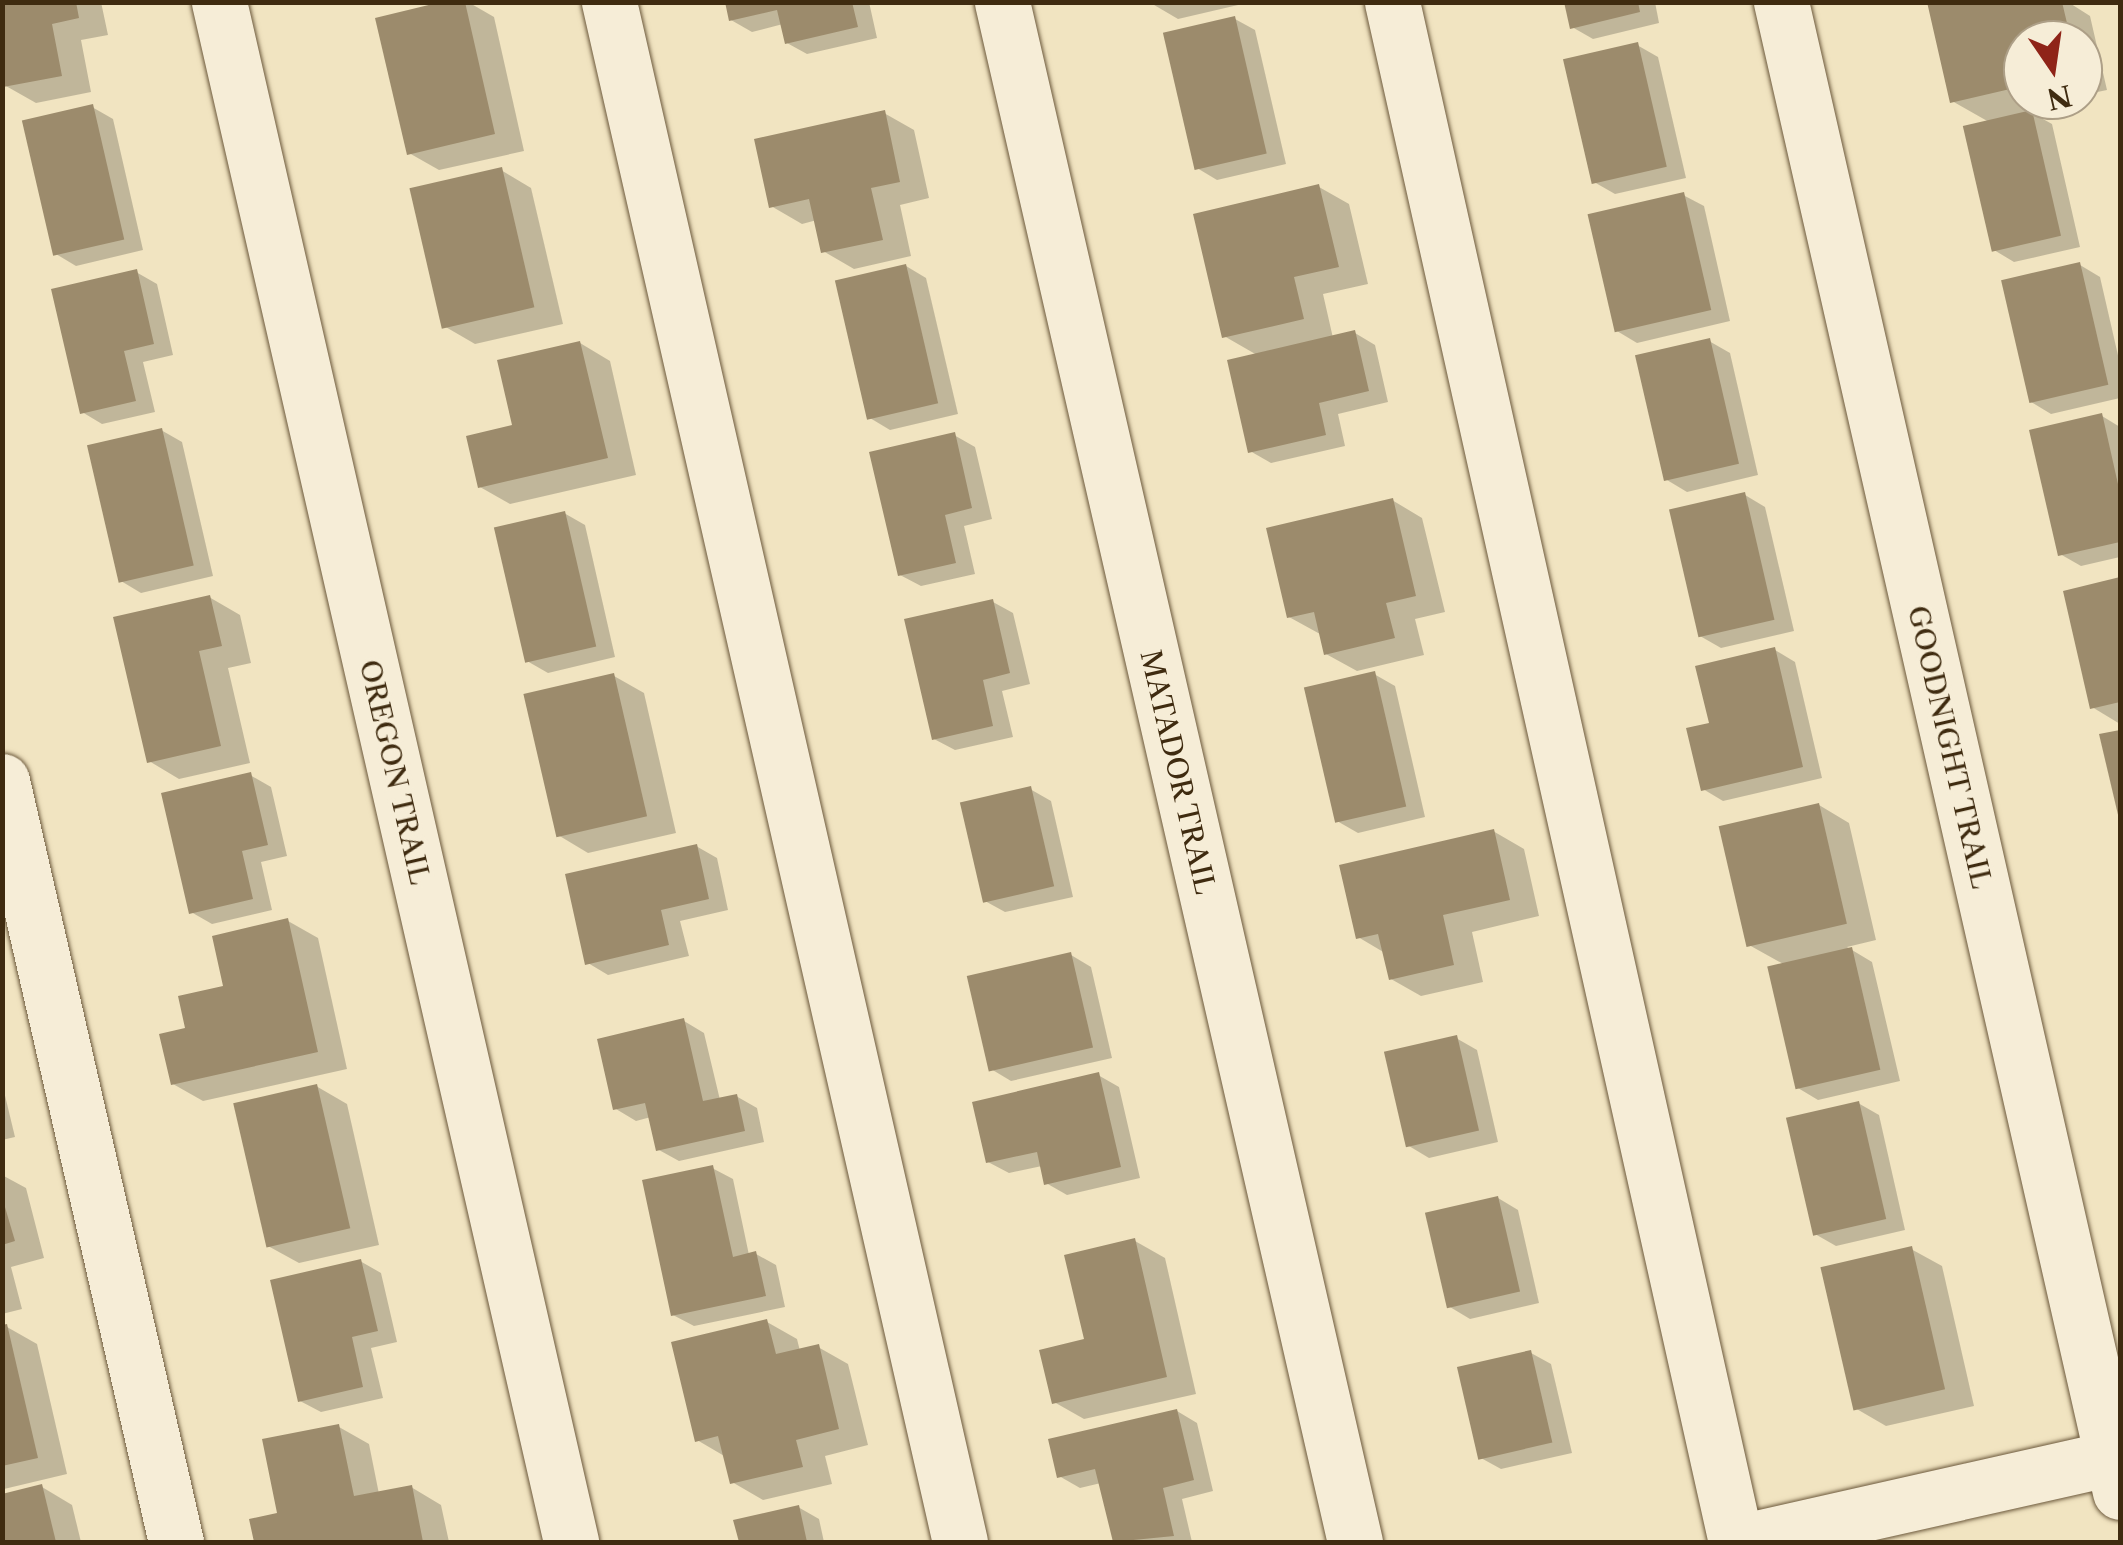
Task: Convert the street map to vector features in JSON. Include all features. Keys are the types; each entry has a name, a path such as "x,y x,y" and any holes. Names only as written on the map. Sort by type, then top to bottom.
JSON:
{"street":[{"name":"OREGON TRAIL","path":"219,2 571,1542"},
{"path":"609,2 960,1542"},
{"name":"MATADOR TRAIL","path":"1002,2 1354,1542"},
{"path":"1392,2 1737,1542 2118,1469"},
{"name":"GOODNIGHT TRAIL","path":"1780,2 2118,1469"},
{"path":"2,781 176,1542"}],"building":[{"path":"2,2 76,2 79,18 52,24 62,76 3,87"},
{"path":"441,2 465,2 495,134 407,155 375,18"},
{"path":"725,2 852,2 858,27 785,44 777,10 729,21"},
{"path":"1564,2 1638,2 1640,12 1570,29"},
{"path":"1927,2 2062,2 2066,20 2003,20 2003,91 1950,103"},
{"path":"1235,16 1267,153 1195,170 1163,33"},
{"path":"1638,42 1667,167 1592,184 1563,59"},
{"path":"93,104 124,239 53,256 22,120"},
{"path":"885,110 900,182 871,188 883,240 821,253 809,199 769,208 754,139"},
{"path":"2003,117 2003,120 2034,120 2061,236 1992,252 1963,126"},
{"path":"502,167 534,307 442,329 409,188"},
{"path":"1319,184 1339,267 1294,277 1304,319 1222,338 1193,214"},
{"path":"1684,192 1711,310 1615,332 1588,214"},
{"path":"2080,262 2108,385 2029,403 2001,280"},
{"path":"906,264 938,403 867,420 835,280"},
{"path":"137,269 154,344 124,351 136,401 80,414 51,289"},
{"path":"1355,330 1369,391 1319,403 1326,435 1248,453 1227,360"},
{"path":"1710,338 1739,464 1664,481 1635,355"},
{"path":"580,341 608,458 478,488 466,436 512,425 497,360"},
{"path":"2102,413 2120,493 2120,542 2058,556 2029,430"},
{"path":"162,428 194,565 119,583 87,445"},
{"path":"955,432 972,508 945,515 956,563 898,576 869,452"},
{"path":"1745,492 1774,620 1698,637 1669,510"},
{"path":"1393,498 1416,596 1386,603 1395,638 1324,655 1314,612 1287,618 1266,528"},
{"path":"565,511 596,646 525,663 494,527"},
{"path":"2120,577 2120,702 2090,709 2063,591"},
{"path":"210,595 222,646 199,651 221,746 147,763 113,617"},
{"path":"993,599 1010,673 983,680 993,726 932,740 904,619"},
{"path":"1775,647 1803,767 1701,791 1686,728 1709,723 1695,666"},
{"path":"1375,671 1406,806 1335,823 1304,687"},
{"path":"614,673 647,816 556,837 523,694"},
{"path":"2120,730 2120,819 2119,819 2099,734"},
{"path":"251,772 268,845 242,851 253,899 189,914 161,793"},
{"path":"1031,786 1054,886 983,903 960,802"},
{"path":"1819,803 1847,924 1747,947 1719,826"},
{"path":"1494,829 1510,900 1443,915 1454,965 1389,980 1378,934 1356,939 1339,865"},
{"path":"697,844 709,899 661,910 669,945 585,965 565,874"},
{"path":"288,918 318,1052 171,1085 159,1034 185,1028 178,996 223,986 212,936"},
{"path":"1852,947 1880,1070 1796,1089 1767,967"},
{"path":"1071,952 1093,1047 989,1072 967,976"},
{"path":"684,1018 703,1101 737,1094 745,1131 656,1151 645,1103 613,1110 597,1039"},
{"path":"1457,1035 1479,1130 1406,1147 1384,1052"},
{"path":"1099,1072 1121,1167 1044,1185 1037,1152 986,1163 972,1102"},
{"path":"317,1084 350,1228 266,1248 233,1103"},
{"path":"1859,1101 1886,1219 1813,1236 1786,1118"},
{"path":"713,1165 733,1257 756,1251 766,1296 671,1316 642,1180"},
{"path":"1498,1196 1520,1291 1447,1308 1425,1213"},
{"path":"2,1197 15,1241 2,1245"},
{"path":"1135,1238 1167,1377 1052,1404 1039,1350 1084,1339 1064,1255"},
{"path":"1912,1246 1945,1389 1853,1410 1820,1267"},
{"path":"361,1259 378,1331 352,1337 363,1387 298,1402 270,1280"},
{"path":"767,1319 776,1354 819,1344 839,1429 796,1440 803,1467 730,1484 718,1436 695,1442 671,1342"},
{"path":"7,1324 38,1458 2,1466 2,1325"},
{"path":"1531,1350 1552,1443 1478,1460 1457,1367"},
{"path":"1177,1409 1194,1480 1163,1488 1174,1536 1113,1542 1095,1469 1057,1478 1048,1439"},
{"path":"339,1424 354,1496 412,1485 423,1542 254,1542 249,1519 277,1513 262,1439"},
{"path":"42,1484 56,1542 2,1542 2,1494"},
{"path":"799,1505 807,1542 739,1542 733,1520"}]}
